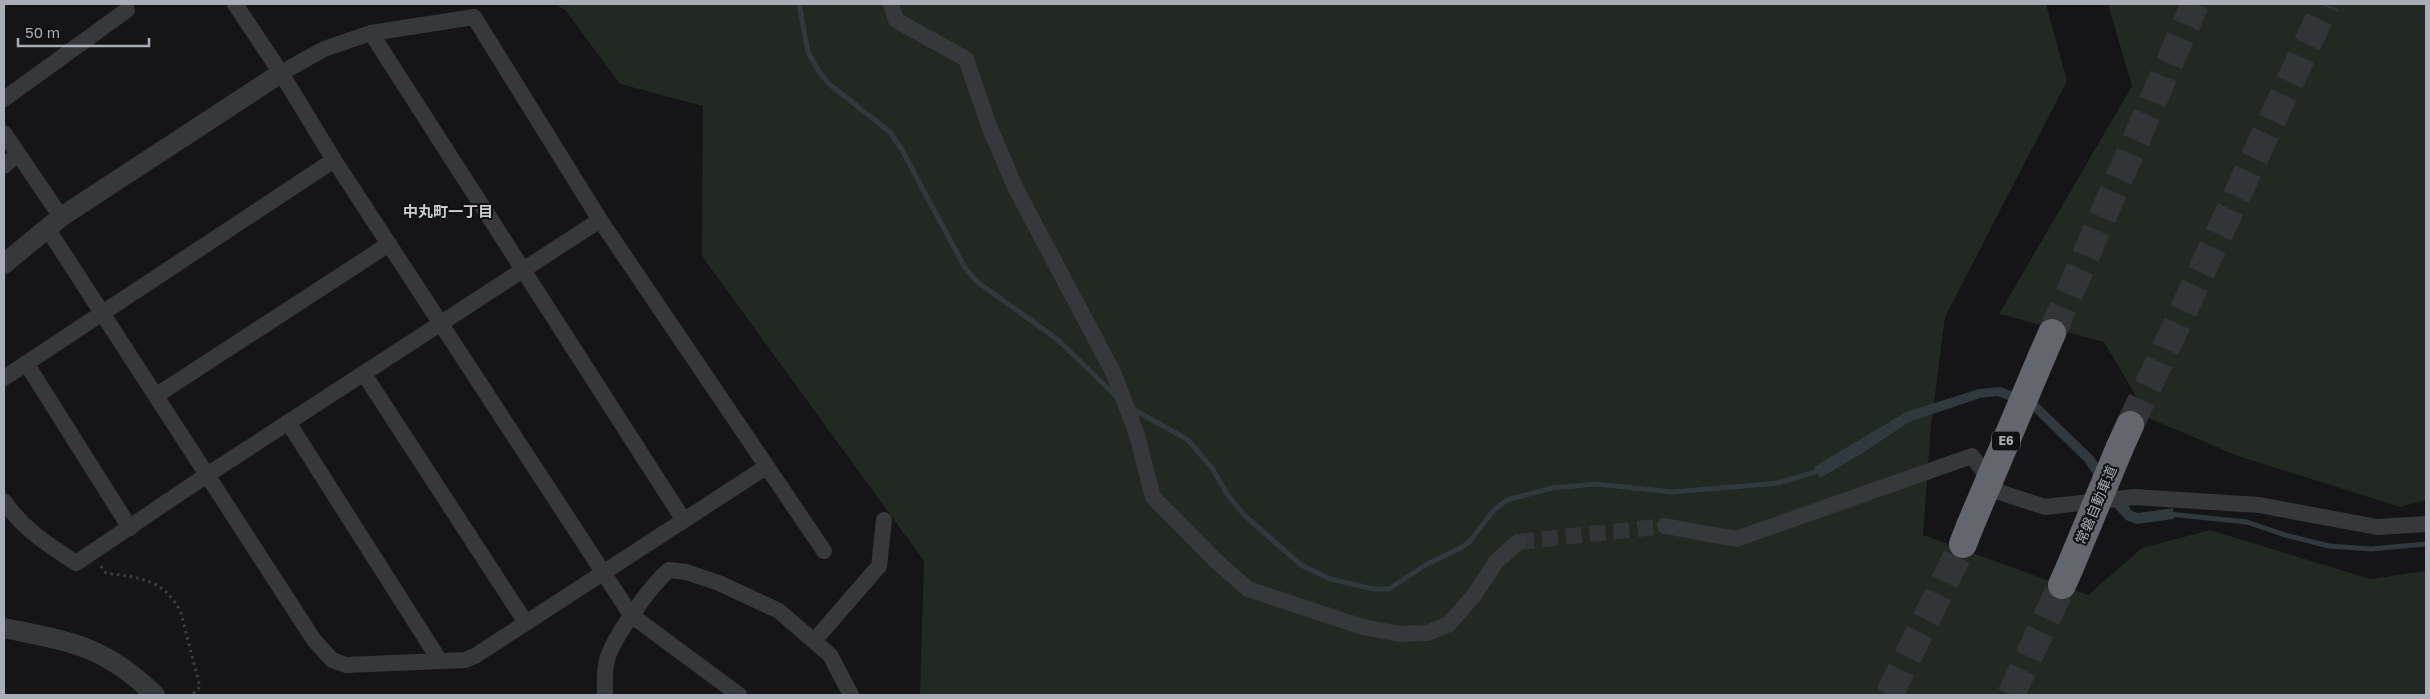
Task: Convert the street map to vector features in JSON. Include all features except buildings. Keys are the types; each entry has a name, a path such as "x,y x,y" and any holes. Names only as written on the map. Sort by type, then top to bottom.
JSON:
{"highway":[{"name":"E6","path":"1966,535 2047,345"},
{"name":"常磐自動車道","path":"2066,576 2125,436"}],"street":[{"path":"235,4 281,73 334,160 631,615 739,695"},
{"path":"891,4 896,20 966,59 989,126 1016,189 1114,374 1137,435 1153,497 1215,560 1248,589 1363,627 1399,634 1427,633 1449,624 1475,594 1496,562 1518,542"},
{"path":"4,99 127,10"},
{"path":"4,264 54,222 281,73 324,49 371,33 474,17 600,220 824,551"},
{"path":"371,33 684,519"},
{"path":"4,133 18,154 103,312 314,640 332,660 346,665 440,662 465,660 475,656 766,467"},
{"path":"4,166 18,154"},
{"path":"4,378 334,160"},
{"path":"4,500 28,530 76,564 207,474 600,220"},
{"path":"156,395 389,244"},
{"path":"26,363 130,528"},
{"path":"364,374 526,623"},
{"path":"288,422 440,662"},
{"path":"1665,526 1736,539 1972,456 1999,492 2045,507 2134,497 2259,505 2378,527 2426,524"},
{"path":"814,641 879,566 884,520"},
{"path":"605,695 607,659 631,615 659,578 669,570 686,572 719,583 779,611 830,655 851,695"},
{"path":"4,628 72,643 93,650 127,670 155,695"}],"path":[{"path":"92,553 106,573 150,582 166,590 176,603 200,687 192,695"}],"shaded area":[{"path":"556,4 2046,4 2067,81 1945,317 1931,426 1923,535 2088,595 2142,548 2210,530 2370,579 2426,571 2426,695 920,695 924,561 702,256 703,106 620,84 566,11"},
{"path":"2108,4 2426,4 2426,500 2400,507 2238,456 2149,418 2104,342 1999,314 2132,86"},
{"path":"2000,387 2035,400 2093,456 2132,511 2138,513 2173,508 2174,519 2136,524 2126,520 2115,508 2085,462 2030,408 1997,396 1980,398 1909,422 1861,454 1820,478 1814,467 1906,412 1979,389"}],"waterway":[{"path":"799,4 808,52 818,70 829,84 890,132 902,150 964,266 976,281 1057,339 1117,397"},
{"path":"1131,408 1188,440 1212,468 1227,494 1244,515 1301,565 1330,579 1374,589 1389,589 1427,564 1461,548 1470,541 1493,511 1507,500 1552,488 1596,484 1673,492 1778,483 1821,470"},
{"path":"2169,514 2247,522 2285,535 2329,546 2371,549 2426,544"}],"tunnel":[{"path":"2052,333 2195,4"},
{"path":"2130,425 2326,4"},
{"path":"1518,542 1665,526"},
{"path":"1889,695 1963,544"},
{"path":"2011,695 2062,585"}],"district":[{"name":"中丸町一丁目","path":"448,212"}]}
